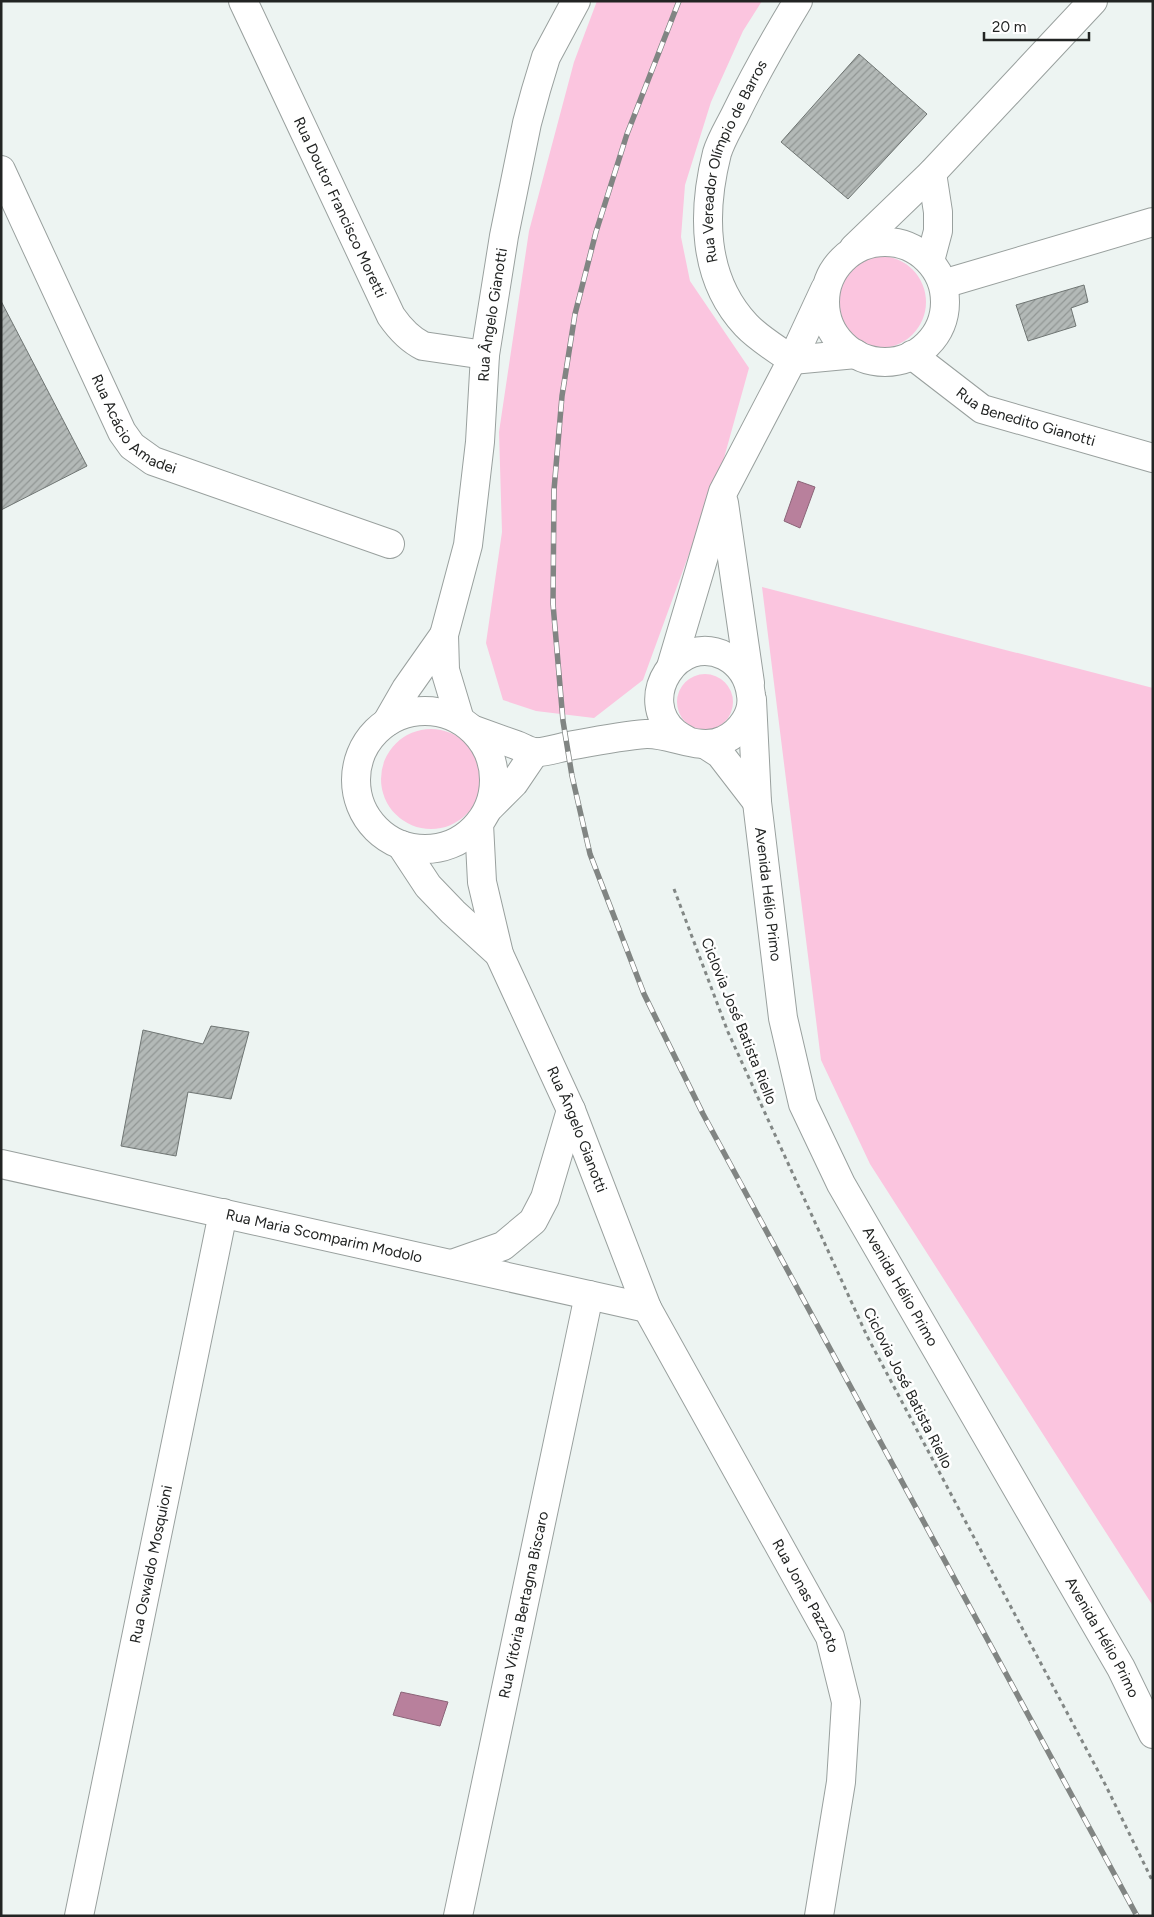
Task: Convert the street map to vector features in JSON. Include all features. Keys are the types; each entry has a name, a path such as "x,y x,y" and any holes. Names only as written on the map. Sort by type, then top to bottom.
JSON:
{"street":[{"name":"Rua Doutor Francisco Moretti","path":"243,1 391,316 414,342 423,346 485,355"},
{"name":"Rua Ângelo Gianotti","path":"467,725 445,670 444,635 468,545 480,442 485,355 504,236 527,123 546,57 576,1"},
{"name":"Rua Vereador Olímpio de Barros","path":"792,360 747,326 731,305 717,279 708,240 708,201 718,151 760,65 798,1"},
{"path":"757,802 720,754 676,734 666,722 660,709 659,694 722,492 792,360 834,269 847,254 932,173 1093,1"},
{"name":"Rua Acácio Amadei","path":"1,170 122,432 132,446 154,461 390,544"},
{"path":"932,173 938,212 936,273"},
{"path":"936,273 1153,222"},
{"path":"827,284 825,306 829,326 840,342 856,354 875,361 892,361 912,355 928,345 938,330 945,313 945,294 936,273 916,250 899,243 882,242 864,245 847,254"},
{"path":"792,360 856,354"},
{"name":"Rua Benedito Gianotti","path":"912,355 982,409 1153,458"},
{"name":"Avenida Hélio Primo","path":"722,492 751,693 757,802 782,1018 803,1104 841,1184 1121,1668 1153,1734"},
{"name":"Rua Ângelo Gianotti","path":"387,722 406,689 444,635"},
{"path":"535,752 514,783 465,837 448,845 430,849 401,845 380,835 360,804 356,781 359,758 370,738 387,722 404,714 423,710 443,713 467,725 535,752 648,734 697,743 723,741 738,731 748,717 751,693 744,673 735,663 723,655 709,652 695,653 682,658 666,675 633,722 616,738"},
{"path":"467,725 486,746 494,766 495,786 484,816"},
{"name":"Rua Ângelo Gianotti","path":"484,816 482,882 499,954 570,1110 646,1308"},
{"name":"Rua Ângelo Gianotti","path":"401,845 428,886 499,954"},
{"path":"452,1264 503,1246 532,1221 545,1198 570,1110"},
{"name":"Rua Maria Scomparim Modolo","path":"1,1164 646,1308"},
{"name":"Rua Oswaldo Mosquioni","path":"79,1916 222,1213"},
{"name":"Rua Vitória Bertagna Biscaro","path":"458,1916 589,1295"},
{"name":"Rua Jonas Pazzoto","path":"646,1308 830,1637 846,1702 841,1782 819,1916"}],"path":[{"name":"Ciclovia José Batista Riello","path":"674,889 728,1032 867,1336 1106,1786 1153,1882"}],"shaded area":[{"path":"597,1 762,1 743,31 711,102 685,185 681,237 690,281 749,368 724,458 643,680 594,718 536,711 503,700 486,643 502,532 499,432 529,231 574,62"},
{"path":"880,256 889,257 906,264 918,276 925,293 925,311 918,328 906,340 889,347 880,348 871,347 854,340 842,328 835,311 834,302 835,293 842,276 854,264 871,257"},
{"path":"798,481 815,487 800,528 784,521"},
{"path":"762,587 1153,688 1153,1606 870,1164 821,1060"},
{"path":"700,674 710,674 725,682 731,691 733,702 731,713 725,722 710,730 700,730 689,725 682,718 677,707 677,697 682,686 689,679"},
{"path":"431,729 450,733 466,744 477,760 481,779 477,798 466,814 450,825 431,829 412,825 396,814 385,798 381,779 385,760 396,744 412,733"},
{"path":"401,1692 448,1702 440,1726 393,1715"}],"building":[{"path":"859,54 927,114 848,199 781,142"},
{"path":"1084,285 1088,302 1071,308 1076,326 1028,341 1016,305"},
{"path":"1,301 87,466 1,510"},
{"path":"211,1026 249,1032 231,1099 188,1092 176,1156 121,1146 143,1030 203,1044"}],"railway":[{"path":"679,1 627,134 596,232 575,314 562,396 554,490 553,604 563,721 572,776 590,854 644,994 703,1114 1137,1916"}]}
